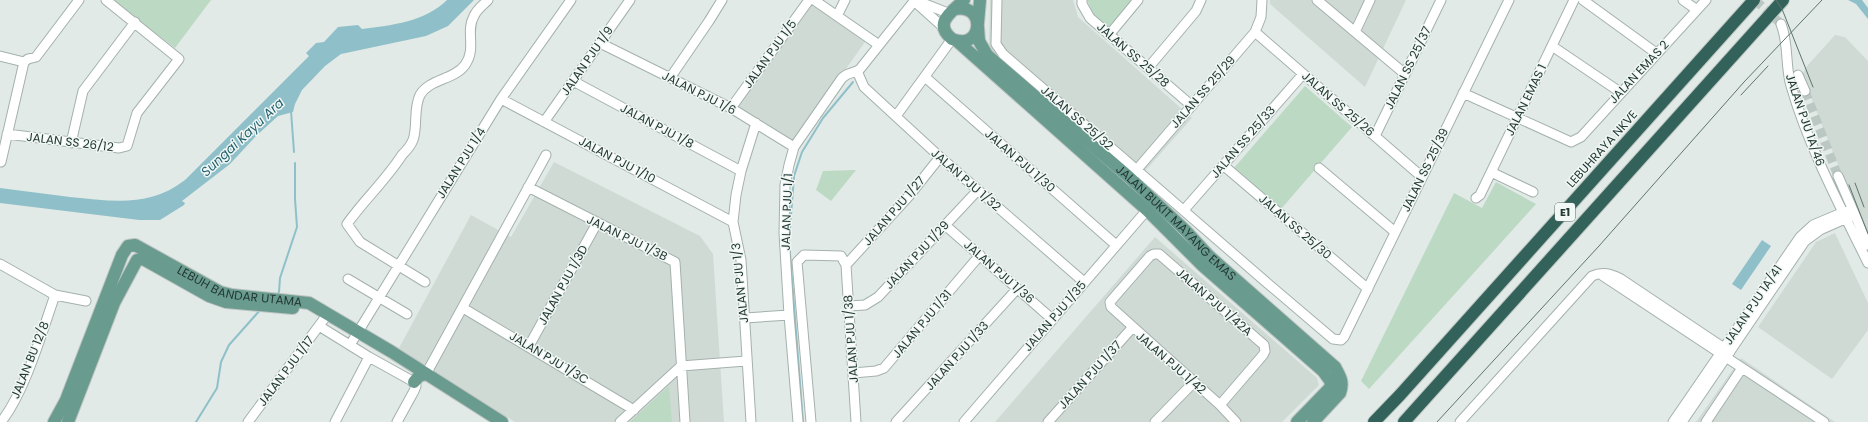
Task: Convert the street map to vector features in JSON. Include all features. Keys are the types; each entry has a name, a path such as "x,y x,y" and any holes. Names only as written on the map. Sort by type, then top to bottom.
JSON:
{"highway":[{"name":"LEBUHRAYA NKVE","path":"1374,422 1400,395 1754,0"},
{"name":"E1","path":"1404,422 1783,0"}],"main road":[{"path":"964,0 952,11 944,23 944,28 954,40 968,40 976,32 980,0"},
{"path":"952,11 965,8 970,10 976,18 978,25"},
{"name":"JALAN BUKIT MAYANG EMAS","path":"978,25 979,41 986,55 1133,174 1209,256 1335,367 1342,379 1340,393 1312,422"},
{"name":"JALAN BUKIT MAYANG EMAS","path":"954,40 1147,210 1203,266 1328,377 1330,388 1298,422"},
{"name":"LEBUH BANDAR UTAMA","path":"68,422 110,302 122,254 132,245 140,246 194,282 220,292 257,301 293,304 309,303 355,338"},
{"name":"LEBUH BANDAR UTAMA","path":"54,422 66,400 110,302"},
{"name":"LEBUH BANDAR UTAMA","path":"293,304 306,309 322,323 355,338 392,360 403,360 502,422"},
{"path":"414,382 419,376 426,374"}],"street":[{"path":"1,162 24,62 28,59 36,57 79,0"},
{"name":"JALAN SS 26/12","path":"7,134 119,148 127,146 137,113 180,59 106,0"},
{"path":"425,282 360,242 347,224 394,167 413,140 416,106 420,94 434,84 455,75 464,66 471,55 471,24 473,16 488,0"},
{"name":"JALAN PJU 1/4","path":"355,338 501,99 571,0"},
{"name":"JALAN PJU 1/9","path":"544,122 630,0"},
{"path":"670,78 710,21 722,0"},
{"name":"JALAN PJU 1/5","path":"731,108 809,0"},
{"path":"814,0 879,45"},
{"path":"837,16 846,0"},
{"path":"915,0 952,11"},
{"path":"915,0 944,28"},
{"name":"JALAN PJU 1/1","path":"798,422 784,234 785,185 789,165 794,148 842,78 847,73 857,71 915,0"},
{"name":"JALAN SS 25/32","path":"997,0 996,44 998,49 1133,174 1184,210 1333,339 1341,340"},
{"name":"JALAN SS 25/28","path":"1082,0 1082,4 1090,18 1192,106"},
{"path":"1109,35 1138,0"},
{"path":"1148,68 1196,11 1201,0"},
{"name":"JALAN SS 25/29","path":"1133,174 1255,32 1261,17 1262,0"},
{"path":"1318,0 1405,74"},
{"path":"1355,32 1370,0"},
{"name":"JALAN SS 25/37","path":"1375,136 1441,0"},
{"name":"JALAN SS 25/39","path":"1341,340 1344,337 1368,289 1509,0"},
{"name":"JALAN EMAS 1","path":"1476,198 1480,195 1574,0"},
{"path":"1583,0 1656,53"},
{"path":"1683,0 1697,10"},
{"name":"JALAN EMAS 2","path":"1517,118 1571,142 1580,137 1706,0"},
{"path":"70,143 83,91 135,22"},
{"name":"JALAN PJU 1A/46","path":"1781,24 1785,34 1788,67 1792,87 1823,172 1836,198 1848,213 1868,245"},
{"name":"JALAN SS 25/26","path":"1255,32 1422,177"},
{"path":"896,116 954,40"},
{"name":"JALAN PJU 1/6","path":"600,43 731,108 794,148"},
{"path":"1552,46 1620,92"},
{"path":"0,56 24,62"},
{"name":"JALAN PJU 1/32","path":"857,71 864,87 940,157 1084,282"},
{"name":"JALAN SS 25/33","path":"1184,210 1303,74"},
{"name":"JALAN PJU 1A/46","path":"1798,75 1805,90"},
{"name":"JALAN PJU 1/30","path":"925,77 1116,244"},
{"name":"JALAN PJU 1/8","path":"572,81 741,171"},
{"path":"1463,93 1517,118"},
{"name":"JALAN PJU 1/10","path":"501,99 733,222"},
{"name":"JALAN PJU 1/3","path":"750,422 741,260 733,222 736,195 741,171 756,123"},
{"path":"426,374 546,155"},
{"name":"JALAN PJU 1/27","path":"844,260 904,201 940,157"},
{"name":"JALAN SS 25/30","path":"1223,165 1368,289"},
{"path":"1319,168 1395,232"},
{"path":"1491,172 1533,192"},
{"name":"JALAN PJU 1A/46","path":"1838,176 1848,213 1868,263"},
{"name":"JALAN PJU 1/3B","path":"528,187 675,262 681,366"},
{"name":"JALAN PJU 1/29","path":"848,306 864,305 878,297 978,190"},
{"path":"1823,221 1833,212 1836,198"},
{"name":"JALAN PJU 1/35","path":"964,422 1116,244 1147,210"},
{"name":"JALAN PJU 1A/41","path":"1682,422 1800,237 1813,226 1823,221 1848,213"},
{"name":"JALAN PJU 1A/41","path":"1673,422 1725,353 1805,241 1848,213"},
{"name":"JALAN PJU 1/3D","path":"529,346 597,223"},
{"name":"JALAN PJU 1/36","path":"945,225 1052,319"},
{"name":"JALAN PJU 1/42A","path":"1110,302 1150,256 1159,254 1264,346 1265,351 1263,355 1220,405"},
{"name":"JALAN PJU 1/1","path":"811,422 797,262 804,255 844,260"},
{"name":"JALAN PJU 1/31","path":"853,373 876,371 884,368 980,256"},
{"name":"JALAN PJU 1/38","path":"844,260 856,422"},
{"path":"0,264 56,295 86,301"},
{"path":"1460,422 1592,276 1597,274 1611,274 1621,279 1725,353 1742,368 1824,422"},
{"path":"348,279 407,314"},
{"name":"JALAN PJU 1/33","path":"896,422 1018,289"},
{"name":"JALAN BU 12/8","path":"1,422 16,396 24,378 56,295"},
{"name":"JALAN PJU 1/42","path":"1110,302 1114,311 1220,405 1236,422"},
{"name":"JALAN PJU 1/3C","path":"463,308 634,410"},
{"path":"745,318 789,315"},
{"name":"JALAN PJU 1/17","path":"248,422 322,323"},
{"name":"JALAN PJU 1/37","path":"1048,422 1132,328"},
{"path":"355,338 369,357 414,382 416,386 398,422"},
{"path":"335,422 369,357"},
{"path":"620,422 681,366 746,361"},
{"path":"681,366 685,422"},
{"path":"1706,422 1742,368"},
{"path":"1155,422 1194,382"}],"shaded area":[{"path":"990,0 1073,0 1078,17 1192,118 1136,181 989,50"},
{"path":"1270,0 1406,0 1365,87 1270,4"},
{"path":"811,3 865,42 793,143 737,108"},
{"path":"1835,35 1845,37 1868,61 1868,240 1802,75 1807,66"},
{"path":"554,162 700,236 713,254 724,422 515,422 399,348 471,215 511,237"},
{"path":"1835,233 1868,303 1868,330 1832,379 1758,327 1816,242"},
{"path":"1155,237 1317,378 1319,385 1282,422 995,422"},
{"path":"1741,358 1835,422 1696,422"}],"green space":[{"path":"112,0 211,0 175,48"},
{"path":"1087,0 1132,0 1108,28 1094,15"},
{"path":"1305,86 1352,127 1281,209 1234,168"},
{"path":"856,170 831,201 816,190 823,171"},
{"path":"1496,182 1536,204 1369,389 1361,381 1454,193 1482,208"},
{"path":"669,386 672,422 630,422"}],"water":[{"name":"Sungai Kayu Ara","path":"447,0 474,0 448,26 426,36 341,54 325,66 302,90 293,112 278,116 256,136 230,164 182,201 185,203 184,205 160,220 139,220 0,203 0,188 115,201 144,199 158,195 185,180 309,56 306,53 316,43 324,42 338,27 358,25 362,29 396,24 418,18 438,7"},
{"path":"1848,0 1862,0 1868,8 1868,19 1856,4"},
{"path":"1762,240 1771,246 1741,290 1732,284"}],"waterway":[{"path":"803,422 789,241 794,176 802,152 823,118 853,82"},
{"name":"Sungai Kayu Ara","path":"291,111 294,152"},
{"path":"276,296 279,292 280,278 297,227 295,163"},
{"path":"196,422 217,388 221,362 229,345 261,309"}],"tunnel":[{"path":"1755,0 1781,24"},
{"path":"1805,91 1838,176"}],"tram line":[{"path":"1776,0 1782,9 1813,87"},
{"path":"1437,422 1599,246 1744,82 1822,0"},
{"path":"1741,95 1768,66"},
{"path":"1855,183 1864,207"},
{"path":"1849,185 1868,234"}]}
